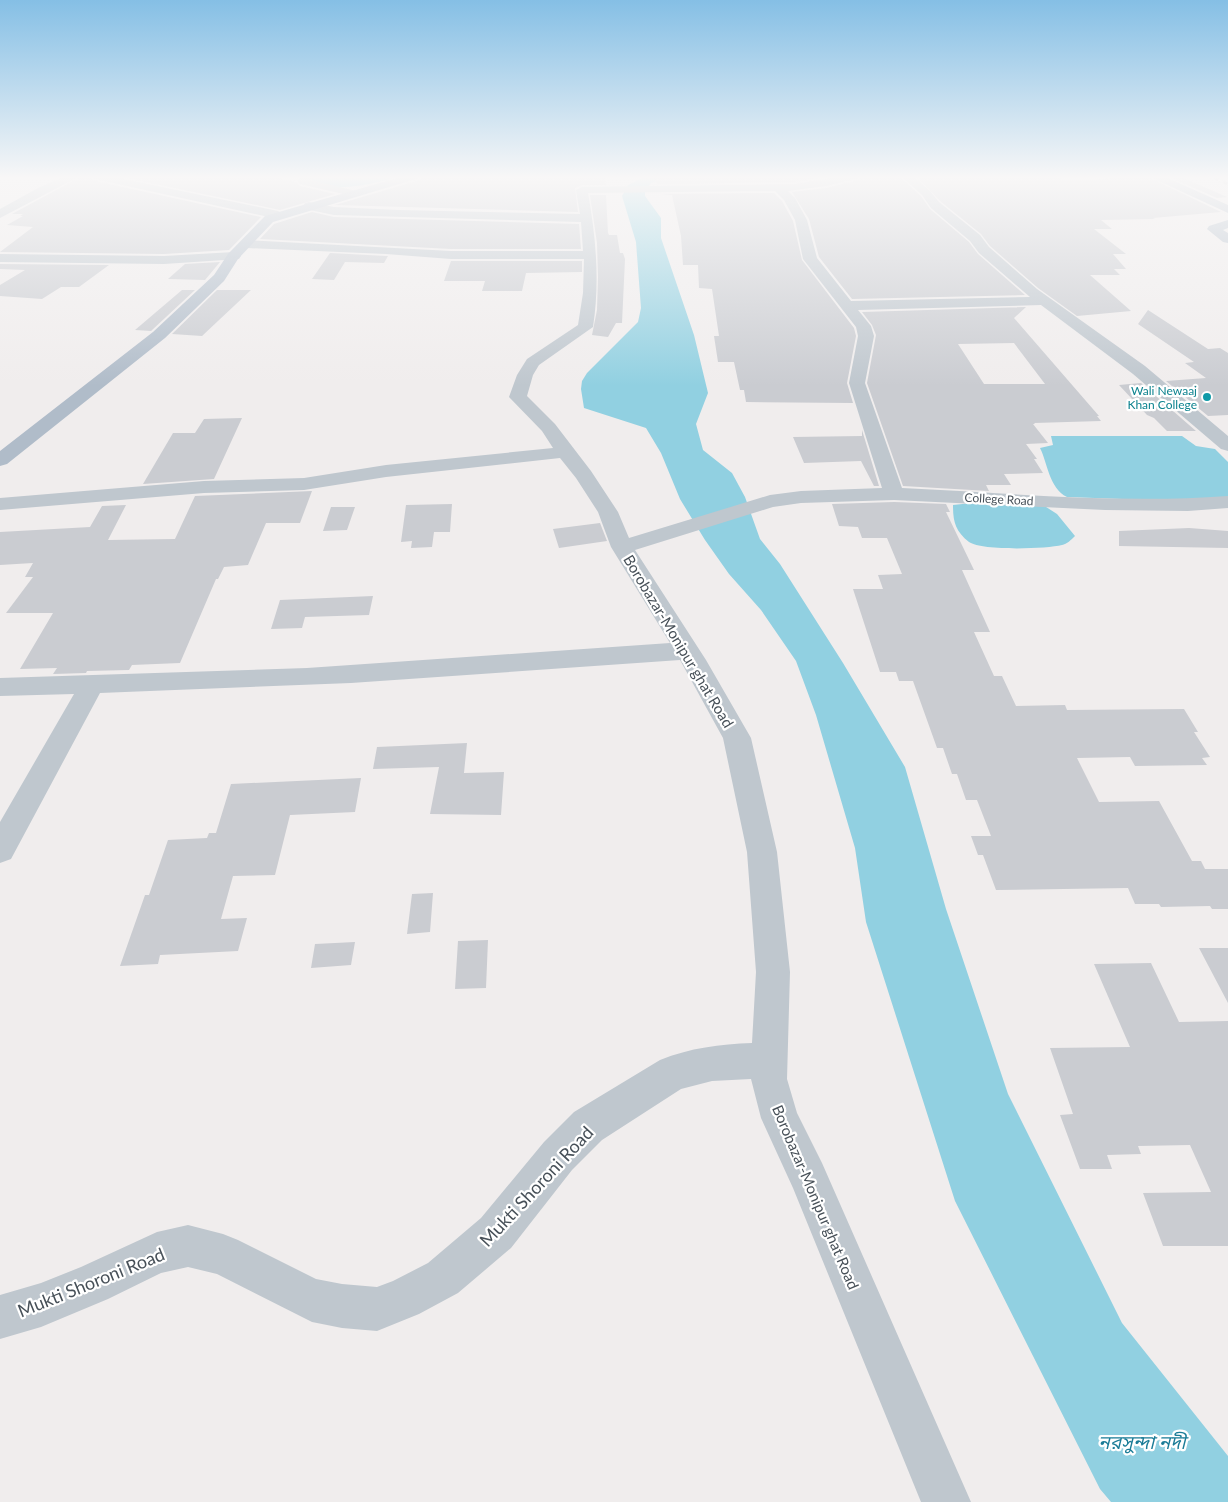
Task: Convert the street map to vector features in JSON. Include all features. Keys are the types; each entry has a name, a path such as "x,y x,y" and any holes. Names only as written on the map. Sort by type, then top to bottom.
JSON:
{"main road":[{"path":"0,460 159,335 218,278 244,246"}],"street":[{"path":"295,246 451,255 590,255"},
{"name":"Borobazar-Monipur ghat Road","path":"589,246 592,277 585,327 533,362 524,375 518,397 549,428 565,452 584,475 608,512 622,547 697,666 737,738 762,852 773,972 768,1079 780,1118 808,1177 914,1431 946,1502"},
{"path":"807,246 810,259 863,326 866,336 857,377 858,388 894,494"},
{"path":"982,246 1002,267 1043,300 1139,370 1228,445"},
{"path":"0,258 164,260 234,256"},
{"path":"848,306 1043,300"},
{"path":"0,504 204,487 304,484 386,471 565,452"},
{"name":"College Road","path":"622,547 770,501 832,495 894,494 1105,504 1188,505 1228,502"},
{"path":"2,690 92,684 353,674 625,653 687,651"},
{"path":"0,850 92,684"},
{"name":"Mukti Shoroni Road","path":"0,1317 41,1305 85,1288 157,1253 188,1246 223,1255 312,1300 342,1306 377,1309 404,1299 443,1278 496,1233 558,1156 588,1126 673,1073 712,1062 769,1060"}],"water":[{"name":"নরসুন্দা নদী","path":"636,246 664,246 694,335 708,393 696,424 703,450 732,473 745,497 760,539 780,564 843,663 905,767 946,909 1008,1094 1122,1323 1228,1456 1228,1502 1111,1502 1100,1489 955,1201 866,922 855,848 816,715 796,661 761,610 729,574 705,540 680,499 661,453 646,428 584,408 581,389 582,381 587,373 638,322 641,308"},
{"path":"1051,436 1182,436 1196,446 1215,449 1228,462 1228,500 1178,501 1067,497 1056,488 1040,448 1053,445"},
{"path":"972,503 1043,505 1057,514 1075,536 1064,544 1043,547 1000,548 976,545 969,542 961,534 954,516 953,505"}],"building":[{"path":"8,246 233,246 229,250 164,254 0,252"},
{"path":"395,246 581,246 581,249 451,249"},
{"path":"597,246 619,246 620,253 623,253 625,259 622,323 616,323 608,337 592,335 597,310"},
{"path":"682,246 799,246 802,260 854,328 856,336 847,383 853,403 746,402 744,390 740,390 734,362 718,362 714,336 719,336 712,289 699,288 698,265 683,265"},
{"path":"816,246 972,246 978,254 1025,295 852,299 819,257"},
{"path":"990,246 1116,246 1126,254 1113,254 1126,269 1114,269 1120,275 1090,275 1131,311 1077,316 1038,288"},
{"path":"330,253 388,256 384,263 345,262 334,280 312,279"},
{"path":"451,261 582,261 582,272 526,273 522,291 482,291 485,281 444,281"},
{"path":"220,262 205,280 168,279 185,264"},
{"path":"0,264 109,265 79,287 61,287 42,299 0,296 0,285 25,270 0,269"},
{"path":"182,290 195,290 151,331 135,330"},
{"path":"217,290 251,290 202,336 172,334"},
{"path":"1026,307 1014,318 1099,416 1097,416 1101,421 1034,423 1048,443 1026,444 1037,459 1034,459 1043,473 1004,474 1011,485 986,485 989,491 903,486 867,383 876,335 872,325 862,312","holes":["1014,343 1045,384 984,384 958,344"]},
{"path":"1148,310 1208,349 1220,348 1228,353 1228,415 1208,416 1166,381 1206,378 1185,363 1194,362 1138,324"},
{"path":"1141,383 1196,431 1167,431 1154,418 1147,415 1119,385"},
{"path":"242,418 214,479 143,484 173,433 195,433 204,419"},
{"path":"862,430 879,486 874,486 861,461 804,463 793,437 862,436"},
{"path":"312,491 300,523 266,523 248,565 224,567 218,579 216,579 180,663 132,665 129,670 87,671 86,673 53,674 57,668 20,669 53,613 6,613 33,577 25,577 33,563 0,565 0,532 90,527 102,506 126,505 108,540 175,539 195,496"},
{"path":"894,502 946,504 950,512 946,512 974,570 962,570 990,632 974,632 994,676 1002,676 1016,706 1065,705 1067,710 1184,709 1198,732 1194,732 1210,757 1202,758 1207,765 1135,766 1130,757 1077,758 1099,802 1159,801 1192,861 1201,861 1205,869 1228,869 1228,909 1212,909 1210,906 1161,907 1159,904 1135,904 1128,888 996,890 983,855 978,855 971,836 991,836 977,800 966,800 957,774 952,774 943,748 937,748 913,681 899,681 896,672 880,672 853,589 883,589 878,575 902,574 887,538 862,538 858,527 839,526 832,504"},
{"path":"452,504 450,532 434,532 432,547 411,548 412,541 401,542 406,505"},
{"path":"331,507 355,507 347,530 323,531"},
{"path":"600,523 607,541 559,548 553,529"},
{"path":"1189,528 1228,531 1228,548 1119,546 1119,531"},
{"path":"373,596 369,615 305,617 302,628 271,629 280,600"},
{"path":"467,743 464,773 504,772 501,815 430,814 439,767 373,769 377,747"},
{"path":"361,778 355,812 290,815 275,875 233,876 221,919 247,918 238,951 160,955 158,964 120,966 145,895 149,895 168,840 207,838 209,833 216,833 231,784"},
{"path":"433,893 430,932 407,934 412,894"},
{"path":"488,940 486,988 455,989 458,941"},
{"path":"355,942 351,965 311,968 315,944"},
{"path":"1199,948 1228,948 1228,1003"},
{"path":"1151,963 1179,1022 1228,1021 1228,1246 1163,1246 1143,1193 1211,1192 1190,1145 1138,1146 1141,1154 1107,1155 1112,1169 1080,1169 1060,1115 1073,1114 1050,1048 1130,1047 1094,964"}],"place":[{"name":"Wali Newaaj Khan College","path":"1207,397"}]}
